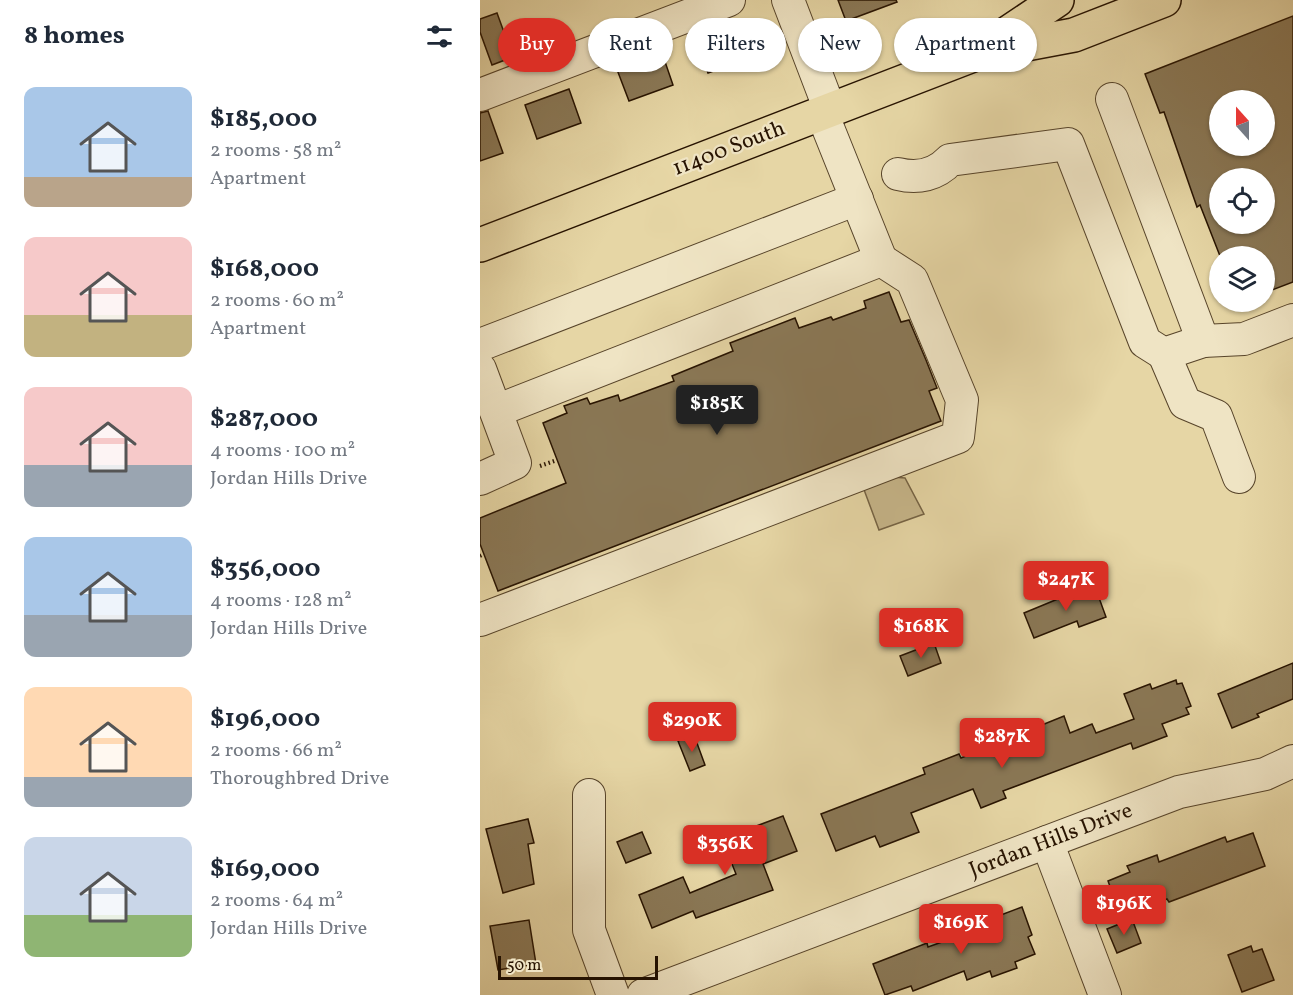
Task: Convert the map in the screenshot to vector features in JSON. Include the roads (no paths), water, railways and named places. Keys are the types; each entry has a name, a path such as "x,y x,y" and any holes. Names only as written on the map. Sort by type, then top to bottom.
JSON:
{"main road":[{"name":"11400 South","path":"1030,18 1057,0"},
{"name":"11400 South","path":"1037,42 1074,35 1164,0"},
{"name":"11400 South","path":"480,245 926,72"}],"street":[{"path":"480,95 729,0"},
{"path":"480,621 958,437 962,400 912,280 881,260 855,195 788,0"},
{"path":"1112,99 1203,341"},
{"path":"480,479 515,464 496,411 483,352 855,195 898,174 912,178 940,171 950,160 1068,144 1145,342 1164,354 1185,403 1216,416 1239,477"},
{"path":"496,411 881,260"},
{"path":"1164,354 1203,341 1244,339 1293,320"},
{"name":"Jordan Hills Drive","path":"643,995 1179,792 1265,774 1293,761"},
{"path":"589,795 589,930 613,995"},
{"path":"1047,842 1105,995"}]}
